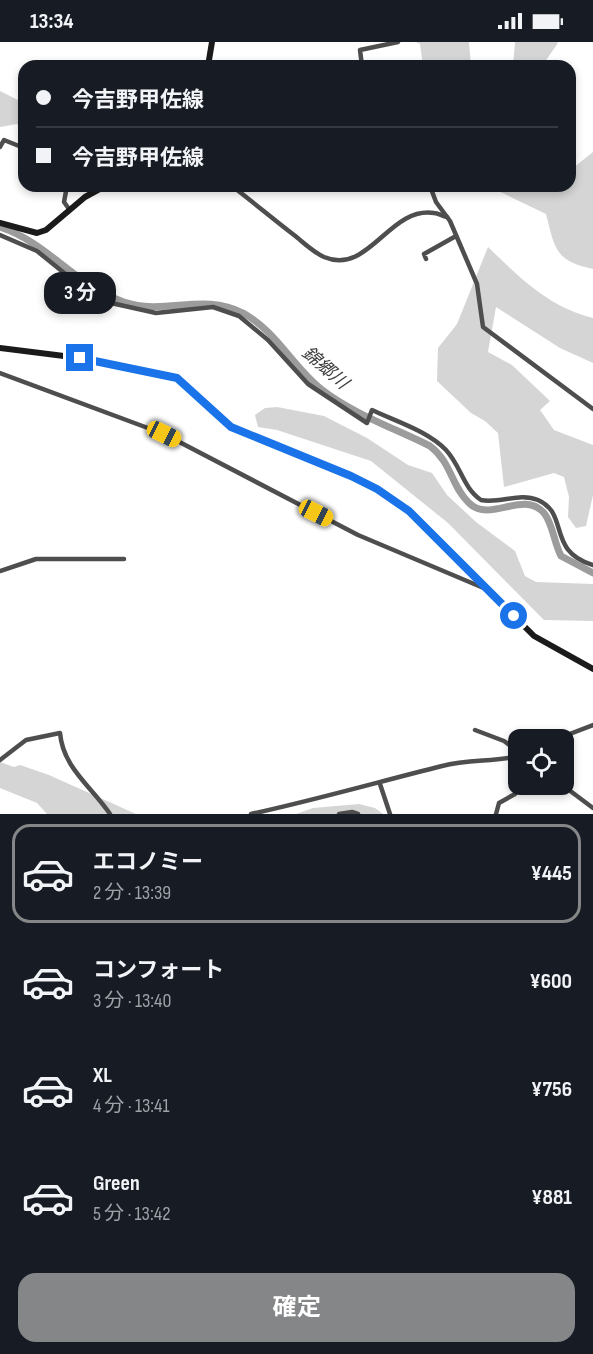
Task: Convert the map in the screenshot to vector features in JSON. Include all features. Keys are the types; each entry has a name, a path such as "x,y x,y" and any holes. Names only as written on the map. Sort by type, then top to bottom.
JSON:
{"main road":[{"path":"209,60 212,42"},
{"path":"0,223 37,233 51,226 69,209 96,192"},
{"path":"0,348 80,358 177,378 231,427 351,476 393,499 409,511 534,636 593,669"}],"street":[{"path":"361,60 360,50 398,42"},
{"path":"0,147 4,140 18,146"},
{"path":"66,192 64,202 69,209"},
{"path":"240,192 316,252 334,260 361,254 396,223 411,217 433,212 447,217"},
{"path":"432,192 436,202 447,217 477,284 483,327 593,410"},
{"path":"0,235 37,251 84,289 111,303 156,313 213,307 239,316 268,340 301,378 350,414 367,423 372,410 442,447 455,462 469,488 481,500 527,497 546,505 552,511 566,549 574,557 593,565"},
{"path":"426,259 424,254 456,236"},
{"path":"0,373 164,434 358,535 488,590"},
{"path":"0,571 36,559 124,559"},
{"path":"574,732 593,725"},
{"path":"475,730 508,744"},
{"path":"0,760 26,740 60,733 60,743 77,775 110,814"},
{"path":"251,814 380,784 468,760 498,760 508,757"},
{"path":"380,784 390,814"},
{"path":"574,794 593,808"},
{"path":"496,814 499,803 512,795"},
{"path":"339,814 352,812 358,814"}],"shaded area":[{"path":"416,42 469,42 470,60 422,60 420,44"},
{"path":"515,42 558,43 546,60 514,60"},
{"path":"0,91 18,100 18,125 0,127"},
{"path":"593,152 593,269 571,262 559,252 546,214 500,192 576,192 576,166"},
{"path":"488,247 549,299 593,318 593,363 560,348 496,307 488,352 512,365 550,401 540,410 554,430 593,445 593,495 586,526 576,528 568,517 569,497 564,477 554,473 504,487 498,433 485,421 471,413 437,381 438,348 457,324"},
{"path":"277,407 324,416 367,438 408,465 432,473 447,495 476,522 515,551 525,576 536,582 593,584 593,621 544,620 448,523 371,461 277,430 258,427 255,415 265,408"},
{"path":"0,762 14,767 20,765 49,775 136,814 47,814 37,803 0,788"},
{"path":"359,804 375,808 383,814 296,814 313,808"}],"waterway":[{"name":"錦郷川","path":"0,227 33,243 91,286 124,302 155,307 213,304 243,313 265,329 311,380 333,398 430,446 443,460 458,489 469,503 487,510 526,504 536,507 547,517 561,556 593,573"}],"route":[{"path":"80,358 164,373 177,378 231,427 351,476 377,489 409,511 514,616"}]}
